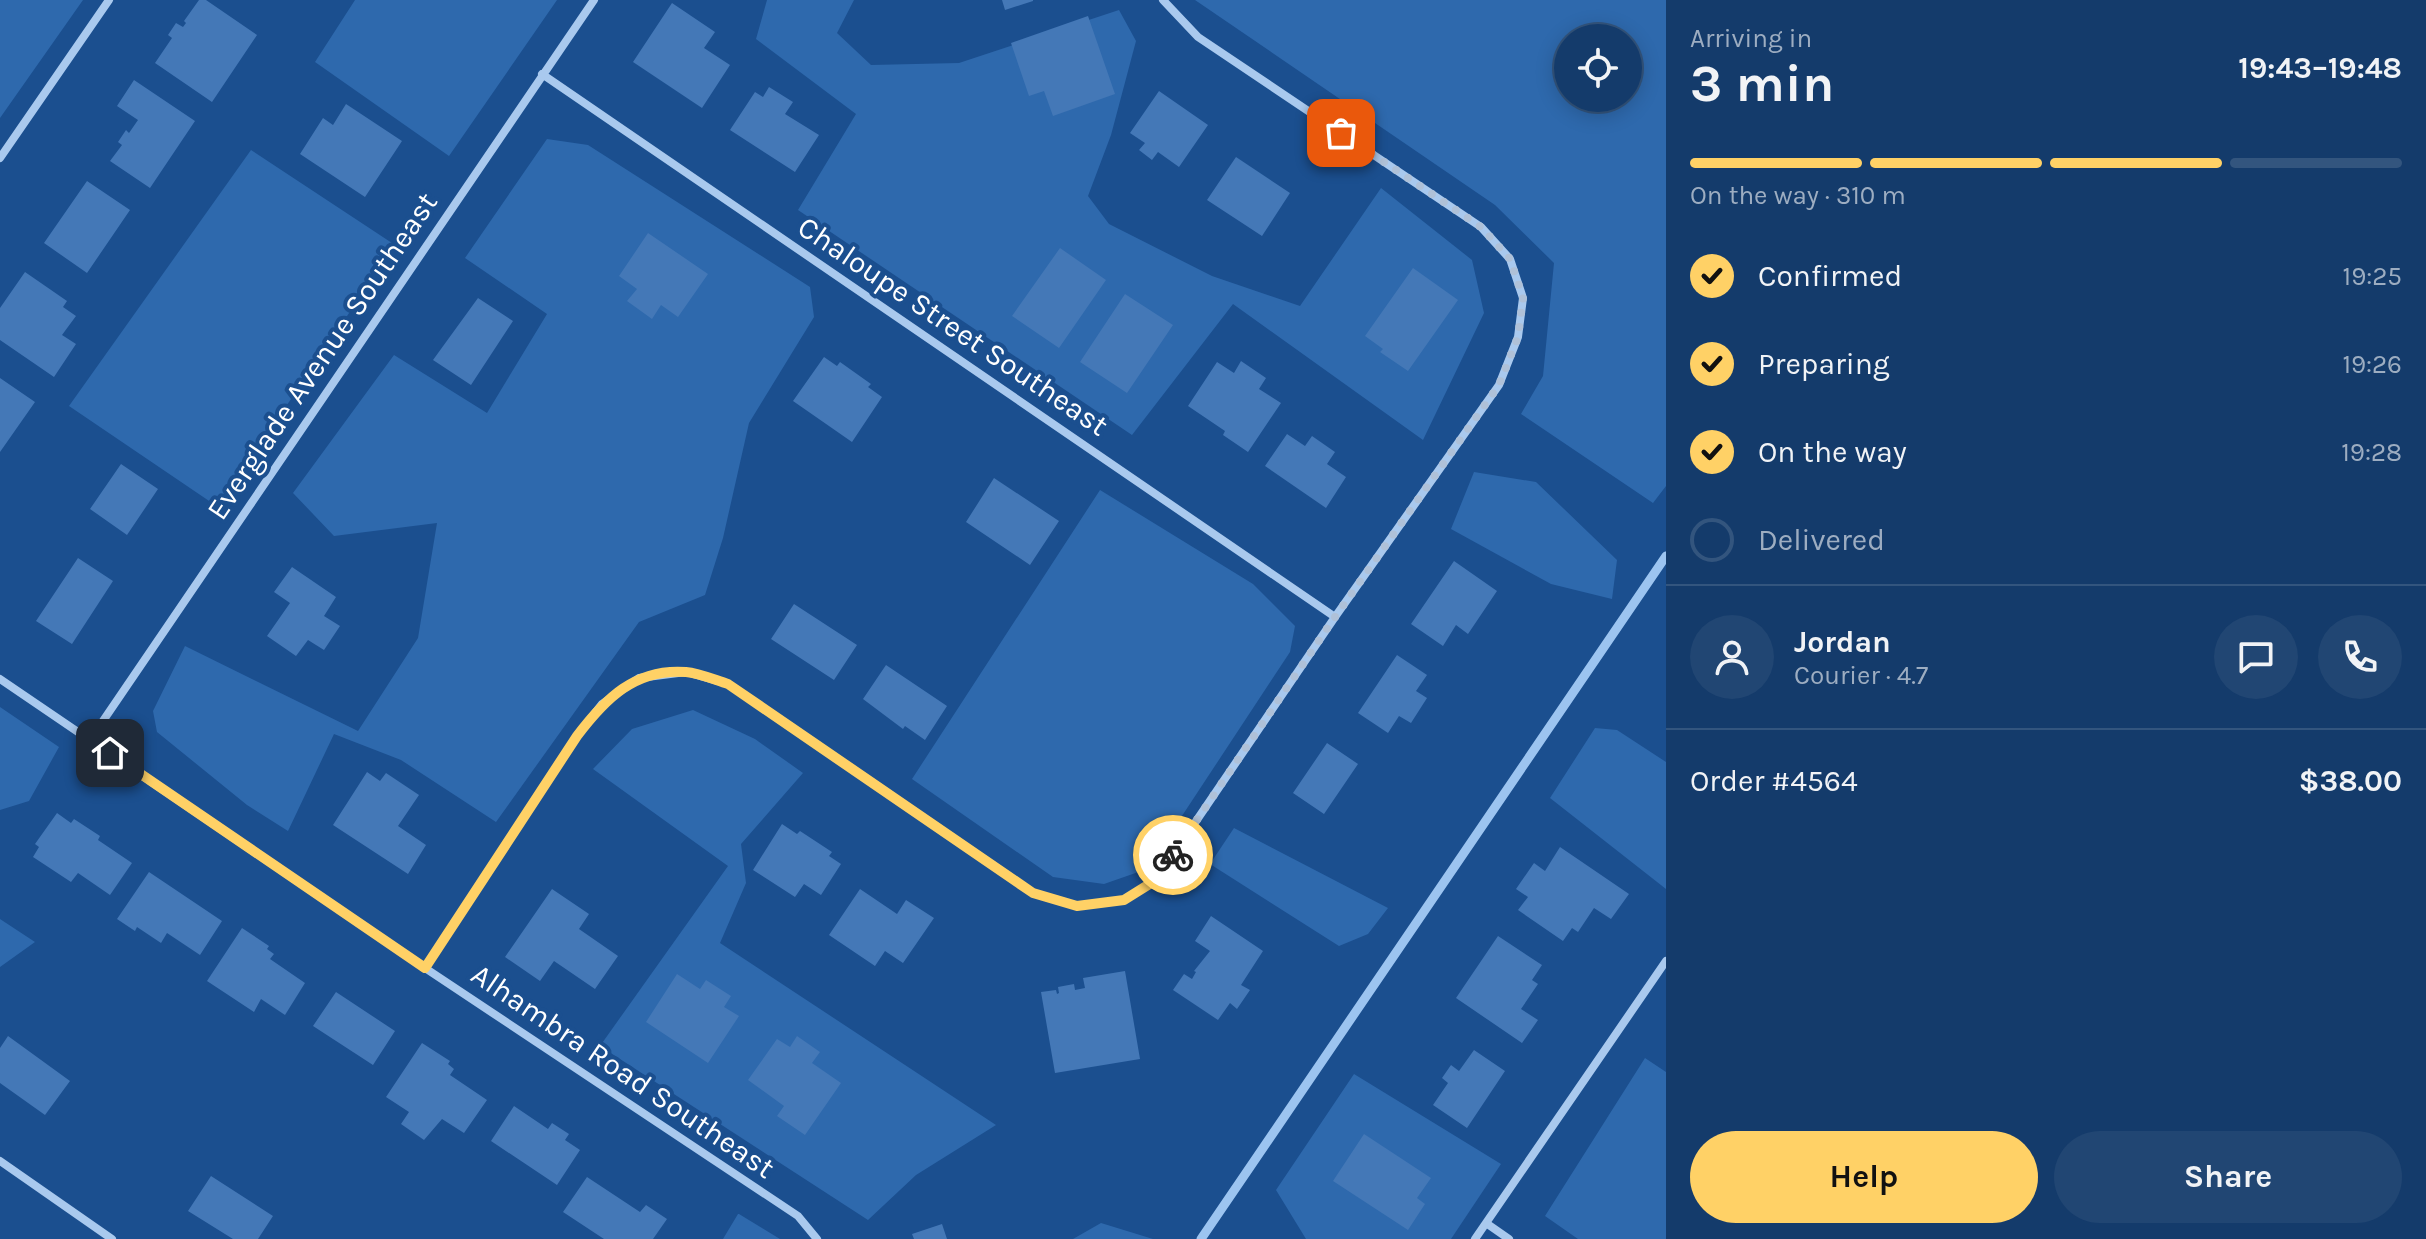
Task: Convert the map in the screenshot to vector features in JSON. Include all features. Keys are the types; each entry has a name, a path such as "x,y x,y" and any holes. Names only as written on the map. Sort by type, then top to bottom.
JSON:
{"street":[{"path":"0,158 109,0"},
{"name":"Everglade Avenue Southeast","path":"90,740 594,0"},
{"path":"425,968 577,736 602,704 639,678 686,672 728,684 1033,893 1077,906 1124,900 1156,880 1335,617 1499,385 1518,337 1523,298 1510,259 1481,227 1198,37 1163,0"},
{"name":"Chaloupe Street Southeast","path":"542,74 1335,617"},
{"name":"Alhambra Road Southeast","path":"0,679 425,968 798,1216 817,1239"},
{"path":"1475,1239 1666,961"},
{"path":"0,1161 112,1239"},
{"path":"1486,1223 1509,1239"}],"shaded area":[{"path":"0,0 83,0 0,118"},
{"path":"355,0 557,0 449,156 315,62"},
{"path":"767,0 854,0 837,33 871,65 959,63 1119,10 1136,41 1111,135 1088,196 1109,224 1212,276 1300,306 1381,188 1472,260 1484,313 1423,440 1233,304 1132,435 798,210 856,114 756,39"},
{"path":"1195,0 1666,0 1666,486 1653,503 1521,414 1543,376 1554,263 1495,205"},
{"path":"547,139 588,145 810,287 814,317 749,423 723,538 705,595 639,622 496,822 401,760 334,734 288,831 247,805 157,732 153,711 185,646 358,731 418,638 437,523 334,536 293,493 394,355 487,413 547,314 465,258"},
{"path":"251,150 395,245 218,507 69,406"},
{"path":"1474,472 1536,482 1617,560 1612,599 1551,584 1451,529"},
{"path":"1100,490 1253,584 1295,626 1290,652 1147,869 1104,884 1053,877 912,779"},
{"path":"0,707 59,747 29,801 0,810"},
{"path":"693,710 755,739 803,773 741,844 746,883 720,943 996,1125 916,1175 868,1220 600,1046 728,866 593,769 632,729"},
{"path":"1595,728 1617,730 1666,762 1666,889 1550,798"},
{"path":"1234,828 1388,908 1368,934 1339,946 1210,864"},
{"path":"0,919 35,942 0,967"},
{"path":"1645,1058 1666,1072 1666,1239 1578,1239 1545,1216"},
{"path":"1354,1074 1501,1164 1451,1239 1306,1239 1276,1190"},
{"path":"739,1214 780,1239 723,1239"},
{"path":"1101,1223 1153,1239 1073,1239"}],"building":[{"path":"199,0 206,0 257,35 212,102 155,63 172,38 168,35 176,23 183,27"},
{"path":"1002,0 1033,0 1033,1 1005,10"},
{"path":"672,3 715,32 704,48 730,65 702,108 633,62"},
{"path":"1088,16 1115,94 1053,116 1044,91 1029,96 1011,43"},
{"path":"134,80 195,121 150,188 110,161 122,145 118,142 126,130 129,133 138,120 117,106"},
{"path":"769,87 793,102 785,114 819,135 795,172 730,130 755,92 763,97"},
{"path":"1159,91 1208,125 1179,167 1158,152 1152,160 1139,150 1145,143 1130,133"},
{"path":"346,104 402,141 365,197 300,154 323,118 333,125"},
{"path":"1236,157 1290,193 1262,236 1207,200"},
{"path":"87,181 130,210 87,273 44,243"},
{"path":"648,233 708,274 678,317 661,305 652,319 627,301 637,289 619,276"},
{"path":"1060,248 1106,280 1059,348 1012,316"},
{"path":"1413,268 1458,300 1408,371 1380,352 1383,349 1365,336"},
{"path":"25,272 67,301 63,307 76,316 62,335 76,344 54,377 0,340 0,308"},
{"path":"1125,294 1173,325 1127,393 1080,362"},
{"path":"478,298 513,321 471,385 433,360"},
{"path":"824,357 837,366 840,362 871,384 868,387 882,397 852,442 793,401"},
{"path":"1241,361 1266,378 1259,389 1281,403 1248,452 1223,435 1225,431 1188,406 1217,362 1234,373"},
{"path":"0,378 35,402 0,452"},
{"path":"1287,434 1305,446 1312,436 1335,452 1327,464 1346,477 1326,508 1265,466"},
{"path":"121,464 158,489 127,535 90,509"},
{"path":"994,478 1059,521 1030,565 966,522"},
{"path":"78,558 113,581 72,644 36,621"},
{"path":"1454,561 1497,591 1468,634 1456,625 1443,646 1411,624"},
{"path":"292,567 336,597 324,616 340,626 324,650 308,640 296,656 267,636 290,603 274,592"},
{"path":"794,604 857,645 834,680 771,639"},
{"path":"1397,655 1427,675 1416,691 1427,698 1411,723 1399,716 1388,733 1358,713"},
{"path":"886,665 947,706 925,740 905,726 903,729 863,699"},
{"path":"1327,743 1358,764 1324,814 1293,793"},
{"path":"367,772 380,781 386,773 419,795 398,826 426,845 408,874 333,825"},
{"path":"57,813 71,823 74,819 100,836 98,840 132,863 110,895 78,873 71,882 33,857 39,847 35,844"},
{"path":"782,824 797,834 800,831 832,852 829,856 841,864 821,895 804,884 795,897 753,870"},
{"path":"1560,847 1629,894 1611,919 1594,908 1578,932 1572,928 1563,941 1518,910 1528,897 1516,889 1534,863 1545,871"},
{"path":"149,872 222,921 200,955 167,933 161,943 137,927 135,931 117,919"},
{"path":"552,889 589,914 579,929 618,956 595,989 554,961 540,981 505,957"},
{"path":"860,889 897,914 906,900 934,918 903,963 885,951 875,966 829,935"},
{"path":"1211,916 1263,951 1241,985 1250,990 1237,1009 1230,1003 1218,1020 1173,990 1184,974 1192,979 1194,971 1210,951 1195,941"},
{"path":"242,928 269,946 267,949 274,954 270,959 305,983 285,1015 261,999 254,1012 207,981"},
{"path":"1498,936 1542,965 1532,980 1538,984 1521,1009 1538,1020 1522,1043 1456,998"},
{"path":"1125,971 1140,1059 1055,1073 1041,992 1056,990 1057,994 1058,987 1074,984 1075,990 1085,988 1083,978"},
{"path":"677,974 700,989 706,980 731,996 724,1007 739,1016 708,1063 646,1022"},
{"path":"336,992 395,1031 373,1065 313,1026"},
{"path":"8,1036 70,1081 45,1115 0,1083 0,1048"},
{"path":"797,1036 820,1052 812,1063 841,1083 805,1135 777,1116 784,1106 748,1080 777,1039 790,1047"},
{"path":"422,1043 450,1061 448,1064 454,1069 450,1075 487,1100 464,1133 442,1119 424,1140 401,1124 409,1112 386,1097"},
{"path":"1474,1050 1505,1071 1467,1128 1433,1105 1448,1083 1442,1078 1451,1065 1459,1071"},
{"path":"514,1106 548,1129 552,1123 569,1134 565,1140 580,1150 557,1185 491,1141"},
{"path":"1364,1134 1431,1178 1417,1198 1425,1204 1408,1230 1333,1181"},
{"path":"211,1176 273,1216 258,1239 233,1239 188,1211"},
{"path":"587,1177 640,1212 646,1205 667,1219 653,1239 604,1239 563,1212"},
{"path":"942,1224 947,1239 914,1239 912,1234"}],"waterway":[{"path":"1201,1239 1666,556"}],"way so far":[{"path":"1173,855 1335,617 1499,385 1518,337 1523,298 1510,259 1481,227 1341,133"}],"route":[{"path":"110,753 425,968 577,736 602,704 639,678 686,672 728,684 1033,893 1077,906 1124,900 1156,880 1173,855"}]}
